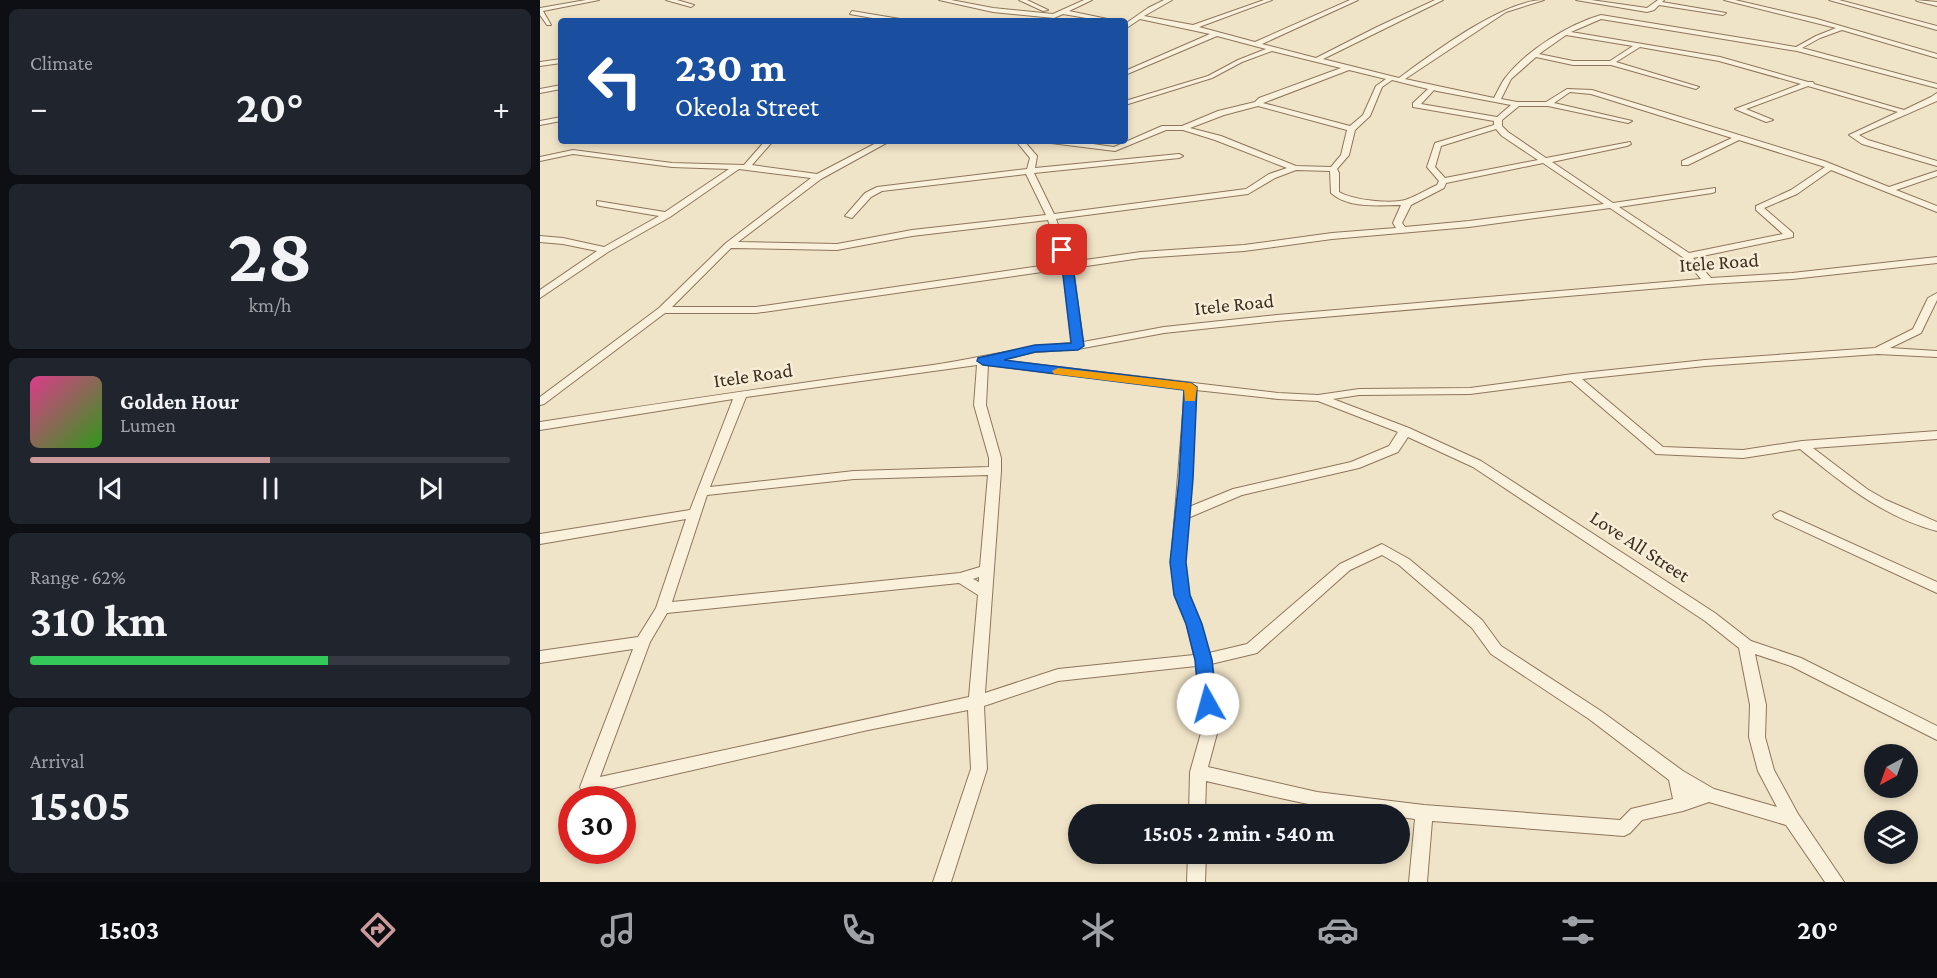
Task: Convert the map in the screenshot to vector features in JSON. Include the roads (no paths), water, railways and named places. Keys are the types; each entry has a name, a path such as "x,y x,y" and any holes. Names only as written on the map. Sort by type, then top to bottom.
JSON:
{"street":[{"path":"547,0 566,6"},
{"path":"549,24 540,11 596,0"},
{"path":"669,0 691,5"},
{"path":"942,0 993,10 1054,16"},
{"path":"1022,0 1040,9 1097,18"},
{"path":"1050,18 1089,0"},
{"path":"1128,23 1169,0"},
{"path":"1193,27 1269,0"},
{"path":"1255,45 1355,0"},
{"path":"1317,60 1389,22 1440,0"},
{"path":"1128,143 1165,128 1183,128 1218,138 1295,168 1333,169 1345,156 1351,129 1366,116 1379,86 1396,79 1426,61 1497,15 1541,0"},
{"path":"1580,0 1647,10 1652,9 1659,1 1723,13"},
{"path":"1726,0 1842,28 1937,56"},
{"path":"1832,0 1849,2 1937,28"},
{"path":"1919,0 1937,4"},
{"path":"852,13 882,18"},
{"path":"1497,99 1509,76 1575,24 1601,16 1797,49 1937,86"},
{"path":"1139,17 1193,27 1255,45 1437,89 1517,104 1548,104 1628,120"},
{"path":"1797,49 1818,37 1842,28"},
{"path":"1565,33 1702,55 1812,83 1905,112"},
{"path":"1128,72 1215,34"},
{"path":"1611,63 1638,46"},
{"path":"1128,102 1210,77 1240,61 1272,49"},
{"path":"1536,55 1573,63 1611,63 1696,87"},
{"path":"540,64 558,61"},
{"path":"1258,104 1262,100 1347,68"},
{"path":"1769,120 1739,109 1812,83"},
{"path":"540,90 558,87"},
{"path":"1437,89 1433,88 1416,105 1498,123 1505,134 1687,256 1708,281"},
{"path":"1548,104 1569,90 1592,92 1829,168 1937,208"},
{"path":"1937,95 1934,99 1853,135 1865,142 1937,164"},
{"path":"1183,128 1221,113 1258,104 1351,129"},
{"path":"1443,181 1431,166 1438,145 1498,123 1517,104"},
{"path":"540,123 558,120"},
{"path":"1685,163 1738,138"},
{"path":"540,295 605,250 667,215 741,167 766,144"},
{"path":"540,402 663,310 729,245 819,177 880,144"},
{"path":"1022,144 1034,158 1030,173 1051,216 1068,267 1078,346"},
{"path":"1080,144 1115,148 1127,155 1127,161"},
{"path":"1115,148 1125,144"},
{"path":"1443,181 1627,144"},
{"path":"540,159 573,152 672,165 741,167 819,177"},
{"path":"849,216 868,195 880,189 1179,156"},
{"path":"729,245 837,247 912,233 1248,191 1272,176 1295,168"},
{"path":"1687,256 1790,235 1759,208 1760,206 1794,192 1829,168"},
{"path":"1333,169 1335,193 1354,202 1407,203 1441,186 1443,181"},
{"path":"1888,190 1937,173"},
{"path":"663,310 756,310 1141,255 1244,248 1332,236 1404,231 1561,213 1608,204 1712,190"},
{"path":"600,203 667,215"},
{"path":"1404,231 1397,223 1407,203"},
{"path":"540,239 563,241 605,250"},
{"name":"Itele Road","path":"540,426 741,394 983,361 1035,349 1078,346 1164,330 1708,281 1792,276 1937,260"},
{"path":"1923,262 1937,272"},
{"path":"1877,351 1917,331 1933,298 1937,296"},
{"path":"942,882 979,769 976,702 996,471 995,458 980,405 983,361 1191,387 1318,398 1359,392 1470,391 1705,363 1877,351 1937,354"},
{"path":"1573,377 1660,451 1743,454 1802,445 1937,435"},
{"path":"1191,387 1178,562 1182,595 1194,624 1203,660 1211,726 1198,772 1197,804"},
{"path":"741,394 702,492 663,608 643,642 588,787 976,702 1058,675 1203,660 1252,649 1346,567 1382,549 1404,562 1477,624 1496,650 1595,715 1677,776 1709,795 1792,819"},
{"name":"Love All Street","path":"1318,398 1405,431 1477,464 1710,617 1746,645 1796,662 1937,733"},
{"path":"1182,514 1238,492 1355,465 1394,449 1405,431"},
{"path":"1802,445 1862,492 1881,503 1937,527"},
{"path":"702,492 854,475 996,471"},
{"path":"540,539 695,513"},
{"path":"1780,515 1937,588"},
{"path":"663,608 961,578 986,570"},
{"path":"961,578 986,593"},
{"path":"540,657 643,642"},
{"path":"1746,645 1758,705 1757,737 1766,771 1792,819 1835,882"},
{"path":"1198,772 1317,799 1424,813 1624,828 1637,814 1683,804 1709,795"},
{"path":"1677,776 1683,804"},
{"path":"1418,882 1424,813"},
{"path":"1196,882 1197,864"}]}
